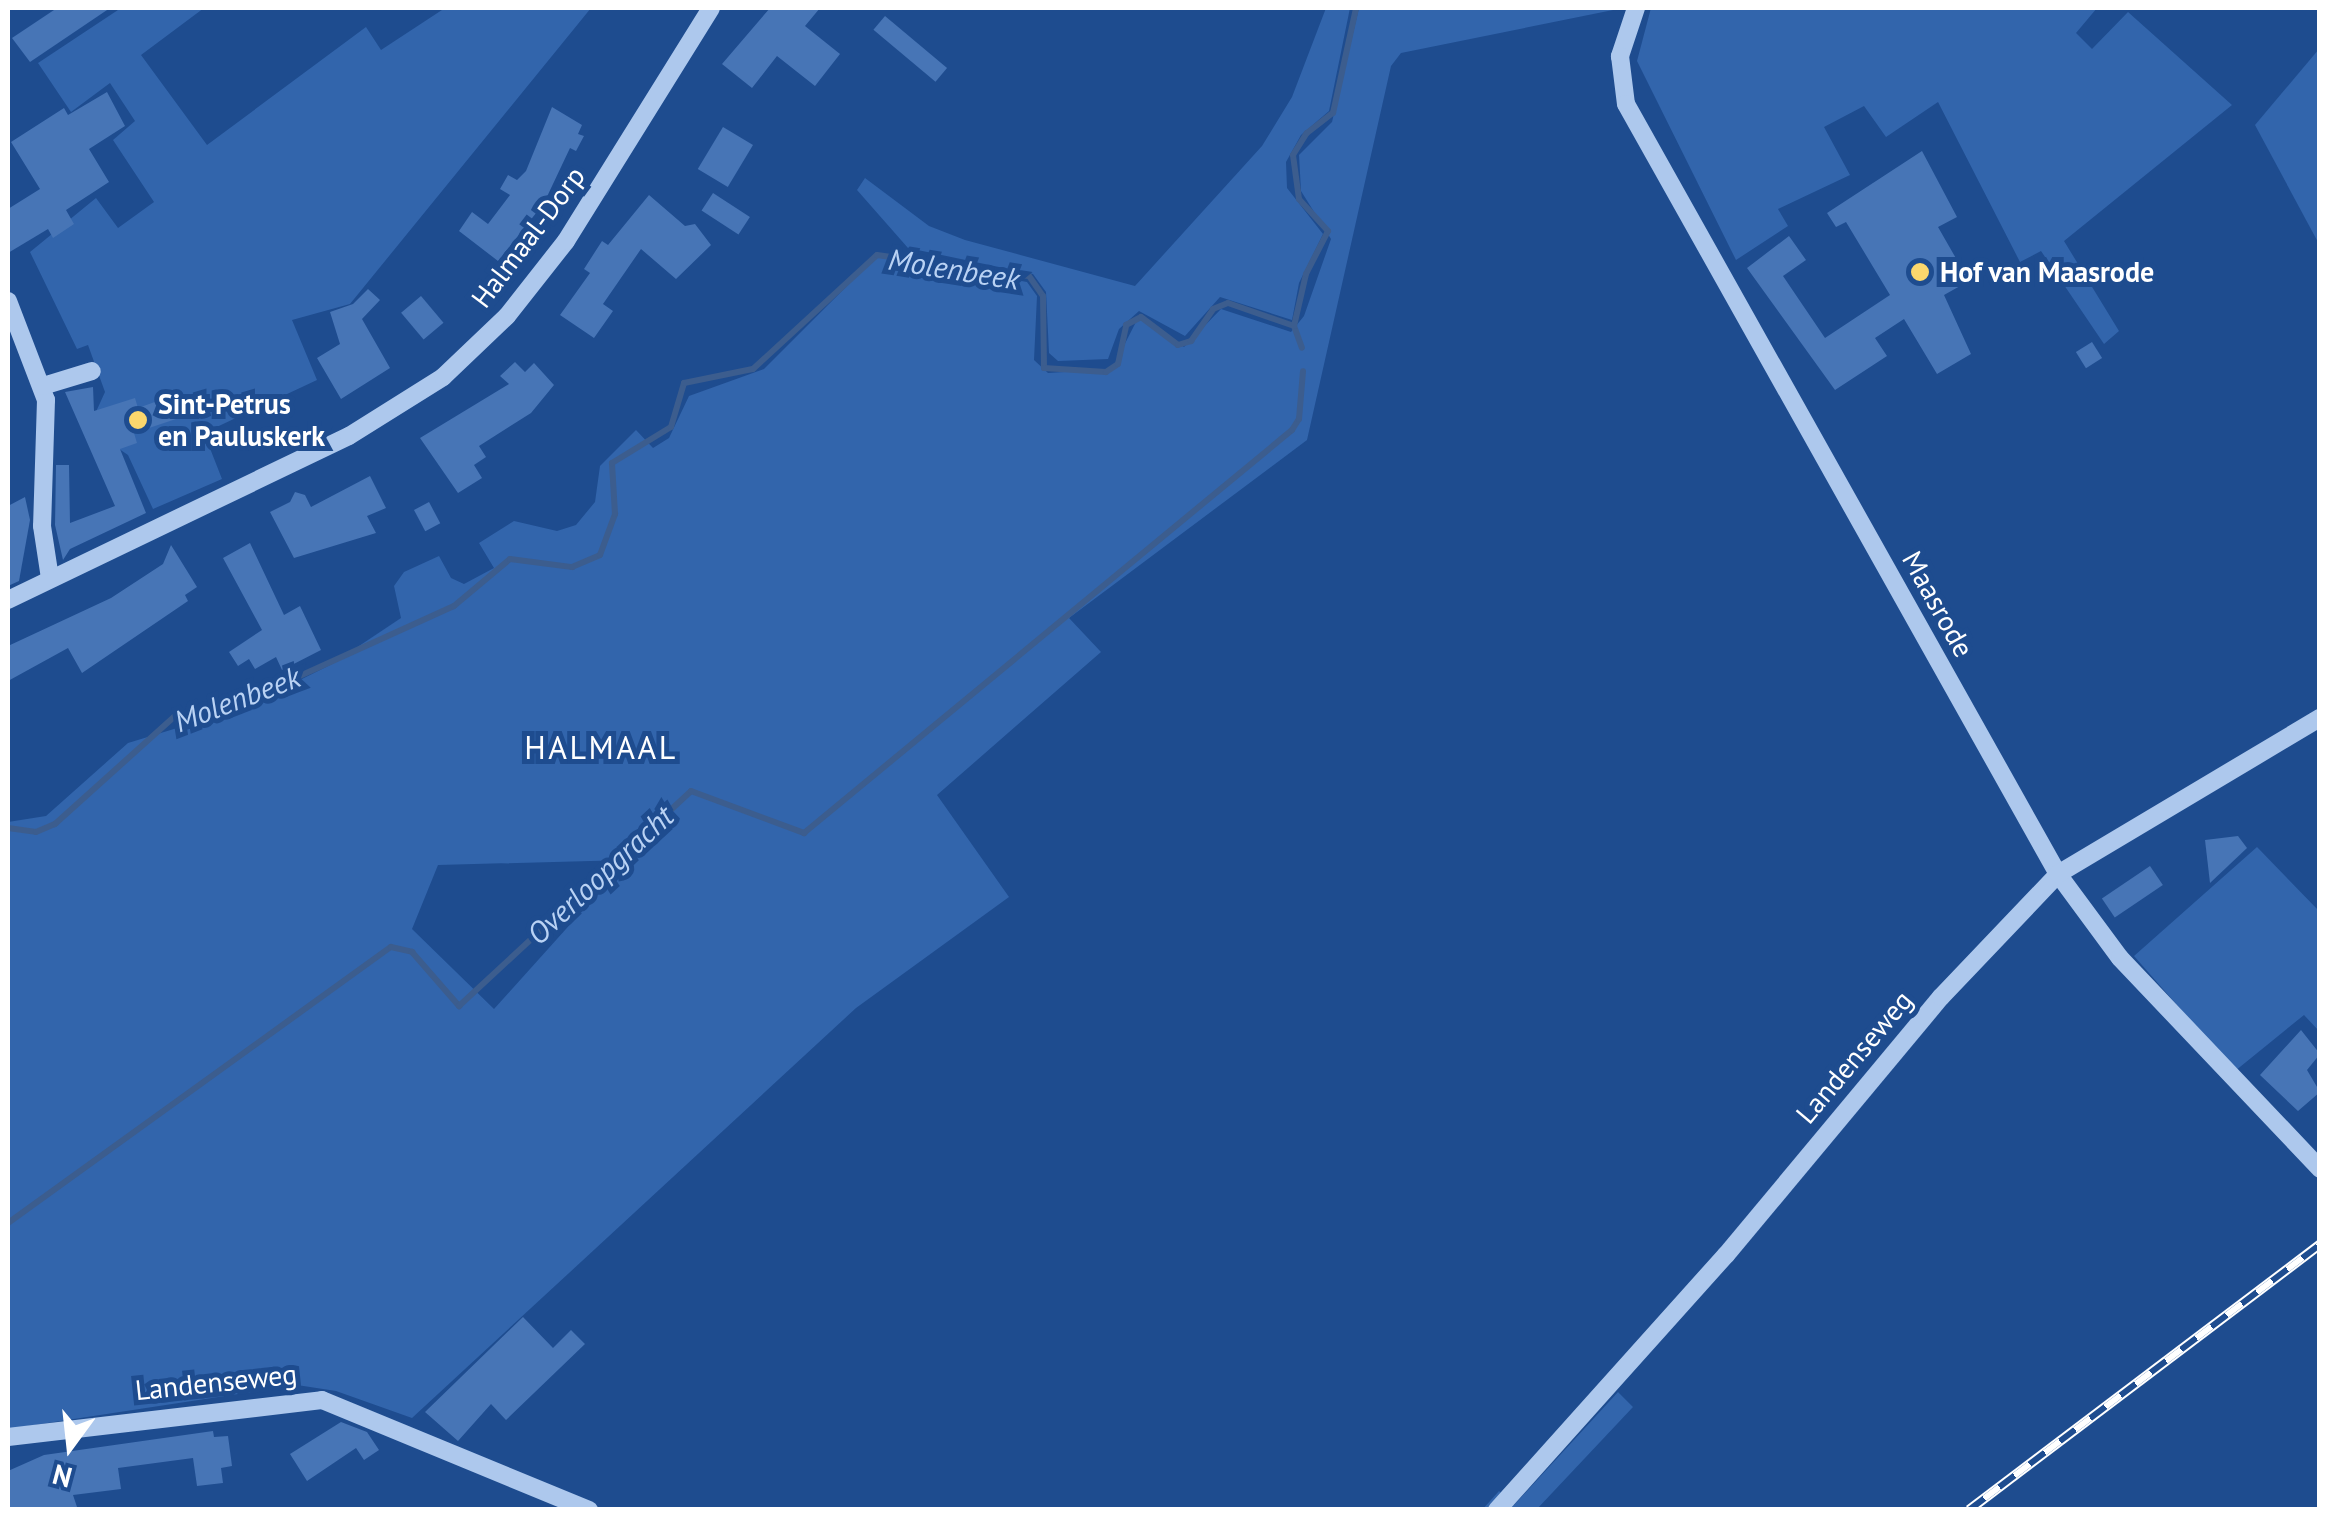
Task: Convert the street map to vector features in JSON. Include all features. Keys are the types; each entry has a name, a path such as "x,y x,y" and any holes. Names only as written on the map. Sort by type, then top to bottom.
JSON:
{"street":[{"name":"Halmaal-Dorp","path":"8,600 349,436 443,377 507,316 566,241 712,8"},
{"name":"Maasrode","path":"1636,8 1620,56 1626,104 2058,874 2120,958 2320,1169"},
{"path":"8,302 43,386 42,540 50,578"},
{"path":"43,386 92,371"},
{"name":"Landenseweg","path":"1498,1510 1726,1255 1941,997 2058,874 2320,718"},
{"name":"Landenseweg","path":"8,1437 322,1400 589,1510"}],"shaded area":[{"path":"121,8 204,8 141,55 207,145 366,27 381,50 445,8 591,8 350,304 292,320 317,380 204,433 222,479 153,509 128,455 97,434 95,414 105,392 88,345 77,349 30,252 96,198 118,228 154,202 113,140 135,121 110,83 71,112 38,63"},
{"path":"1326,8 1350,8 1329,111 1301,135 1286,162 1287,188 1323,234 1299,283 1292,320 1220,297 1185,336 1139,311 1119,329 1108,359 1058,361 1049,353 1046,292 1033,274 908,248 857,190 865,178 929,226 965,240 1135,286 1262,146 1292,97"},
{"path":"1359,8 1623,8 1401,53 1391,66 1307,440 1069,618 1101,652 937,795 1009,897 856,1008 412,1418 336,1391 297,1385 8,1429 8,822 46,816 128,743 246,707 332,664 401,618 394,586 404,572 439,556 451,578 464,584 494,568 479,543 514,521 557,531 576,525 595,502 600,466 636,430 653,448 669,438 689,396 764,369 877,256 1027,282 1037,296 1034,360 1048,373 1112,369 1138,318 1184,347 1221,309 1291,332 1304,316 1331,239 1301,191 1299,155 1332,122","holes":["628,860 494,1009 412,929 438,865"]},
{"path":"1651,8 2097,8 2076,33 2092,49 2128,12 2232,105 2064,241 2119,331 2104,344 2041,251 2020,262 1938,102 1886,137 1864,106 1824,127 1850,175 1778,209 1788,226 1736,260 1637,61"},
{"path":"2319,49 2319,244 2255,125"},
{"path":"2257,847 2319,911 2319,1031 2304,1015 2235,1071 2134,956"},
{"path":"1618,1392 1633,1407 1537,1509 1482,1510 1499,1491 1514,1505"}],"building":[{"path":"57,8 110,8 30,62 12,38"},
{"path":"770,8 820,8 805,26 840,54 815,86 777,56 752,88 722,64"},
{"path":"885,16 947,68 935,82 873,30"},
{"path":"107,92 125,126 89,149 109,182 66,210 74,224 53,238 48,229 8,253 8,209 40,189 11,142 64,108 68,115"},
{"path":"552,107 582,125 578,134 584,136 576,151 570,148 544,203 498,261 459,231 472,212 488,224 510,195 500,189 508,175 517,180 526,171"},
{"path":"723,127 753,145 728,187 698,169"},
{"name":"Hof van Maasrode","path":"1922,151 1957,217 1938,227 1969,281 1944,295 1971,354 1937,374 1904,319 1875,338 1887,356 1835,390 1747,268 1789,236 1806,260 1783,276 1825,338 1890,295 1846,222 1836,227 1827,213"},
{"path":"713,193 750,217 738,235 702,211"},
{"path":"649,195 685,226 695,224 711,245 676,279 641,249 603,304 613,311 594,338 560,315 590,273 584,269 602,241 608,245"},
{"path":"368,289 380,300 362,319 390,368 341,399 317,358 340,344 330,312 353,304"},
{"path":"421,296 443,323 424,340 401,313"},
{"path":"2092,342 2102,358 2086,368 2076,352"},
{"path":"515,362 525,372 534,363 554,385 531,413 479,446 486,457 474,465 482,478 458,493 420,438 509,384 500,376"},
{"path":"93,387 94,411 135,398 138,408 177,394 185,416 134,433 137,443 120,449 146,513 70,549 63,560 55,525 56,465 69,465 70,523 115,506 65,392"},
{"path":"370,476 386,508 367,516 376,533 294,558 270,512 290,502 295,492 305,495 311,507"},
{"path":"25,497 30,520 19,581 8,586 8,506"},
{"path":"429,502 440,523 425,531 414,510"},
{"path":"250,543 284,615 300,606 321,650 282,670 276,657 255,669 249,659 238,666 229,652 262,630 223,558"},
{"path":"171,545 197,587 185,595 188,601 82,673 68,648 8,681 8,646 111,598 163,564"},
{"path":"2238,836 2247,848 2210,883 2205,840"},
{"path":"2150,866 2163,885 2115,918 2102,898"},
{"path":"2301,1030 2320,1054 2307,1070 2320,1092 2298,1111 2260,1075"},
{"path":"523,1317 553,1348 571,1330 585,1344 506,1420 491,1404 458,1441 425,1412"},
{"path":"341,1422 367,1432 379,1450 364,1460 356,1448 307,1481 290,1454"},
{"path":"213,1431 214,1437 228,1436 232,1466 221,1468 223,1483 197,1486 193,1458 118,1468 121,1489 73,1495 78,1510 8,1510 8,1471 44,1455"}],"waterway":[{"name":"Molenbeek","path":"8,828 36,832 55,824 174,717 218,713 454,606 510,559 572,567 600,555 615,514 612,463 671,427 684,383 753,369 877,255 1029,276 1043,296 1044,368 1106,372 1118,364 1126,325 1141,317 1178,345 1191,341 1213,309 1228,303 1294,326 1306,274 1328,231 1299,199 1293,155 1307,133 1333,113 1356,8"},
{"name":"Overloopgracht","path":"1294,326 1302,348"},
{"name":"Overloopgracht","path":"8,1223 391,947 412,952 459,1006 691,791 804,833 1292,430 1299,419 1303,371"}],"railway":[{"path":"1969,1510 2320,1245"}],"place":[{"name":"Hof van Maasrode","path":"1920,272"},
{"name":"Sint-Petrus en Pauluskerk","path":"138,420"}],"district":[{"name":"HALMAAL","path":"601,747"}]}
